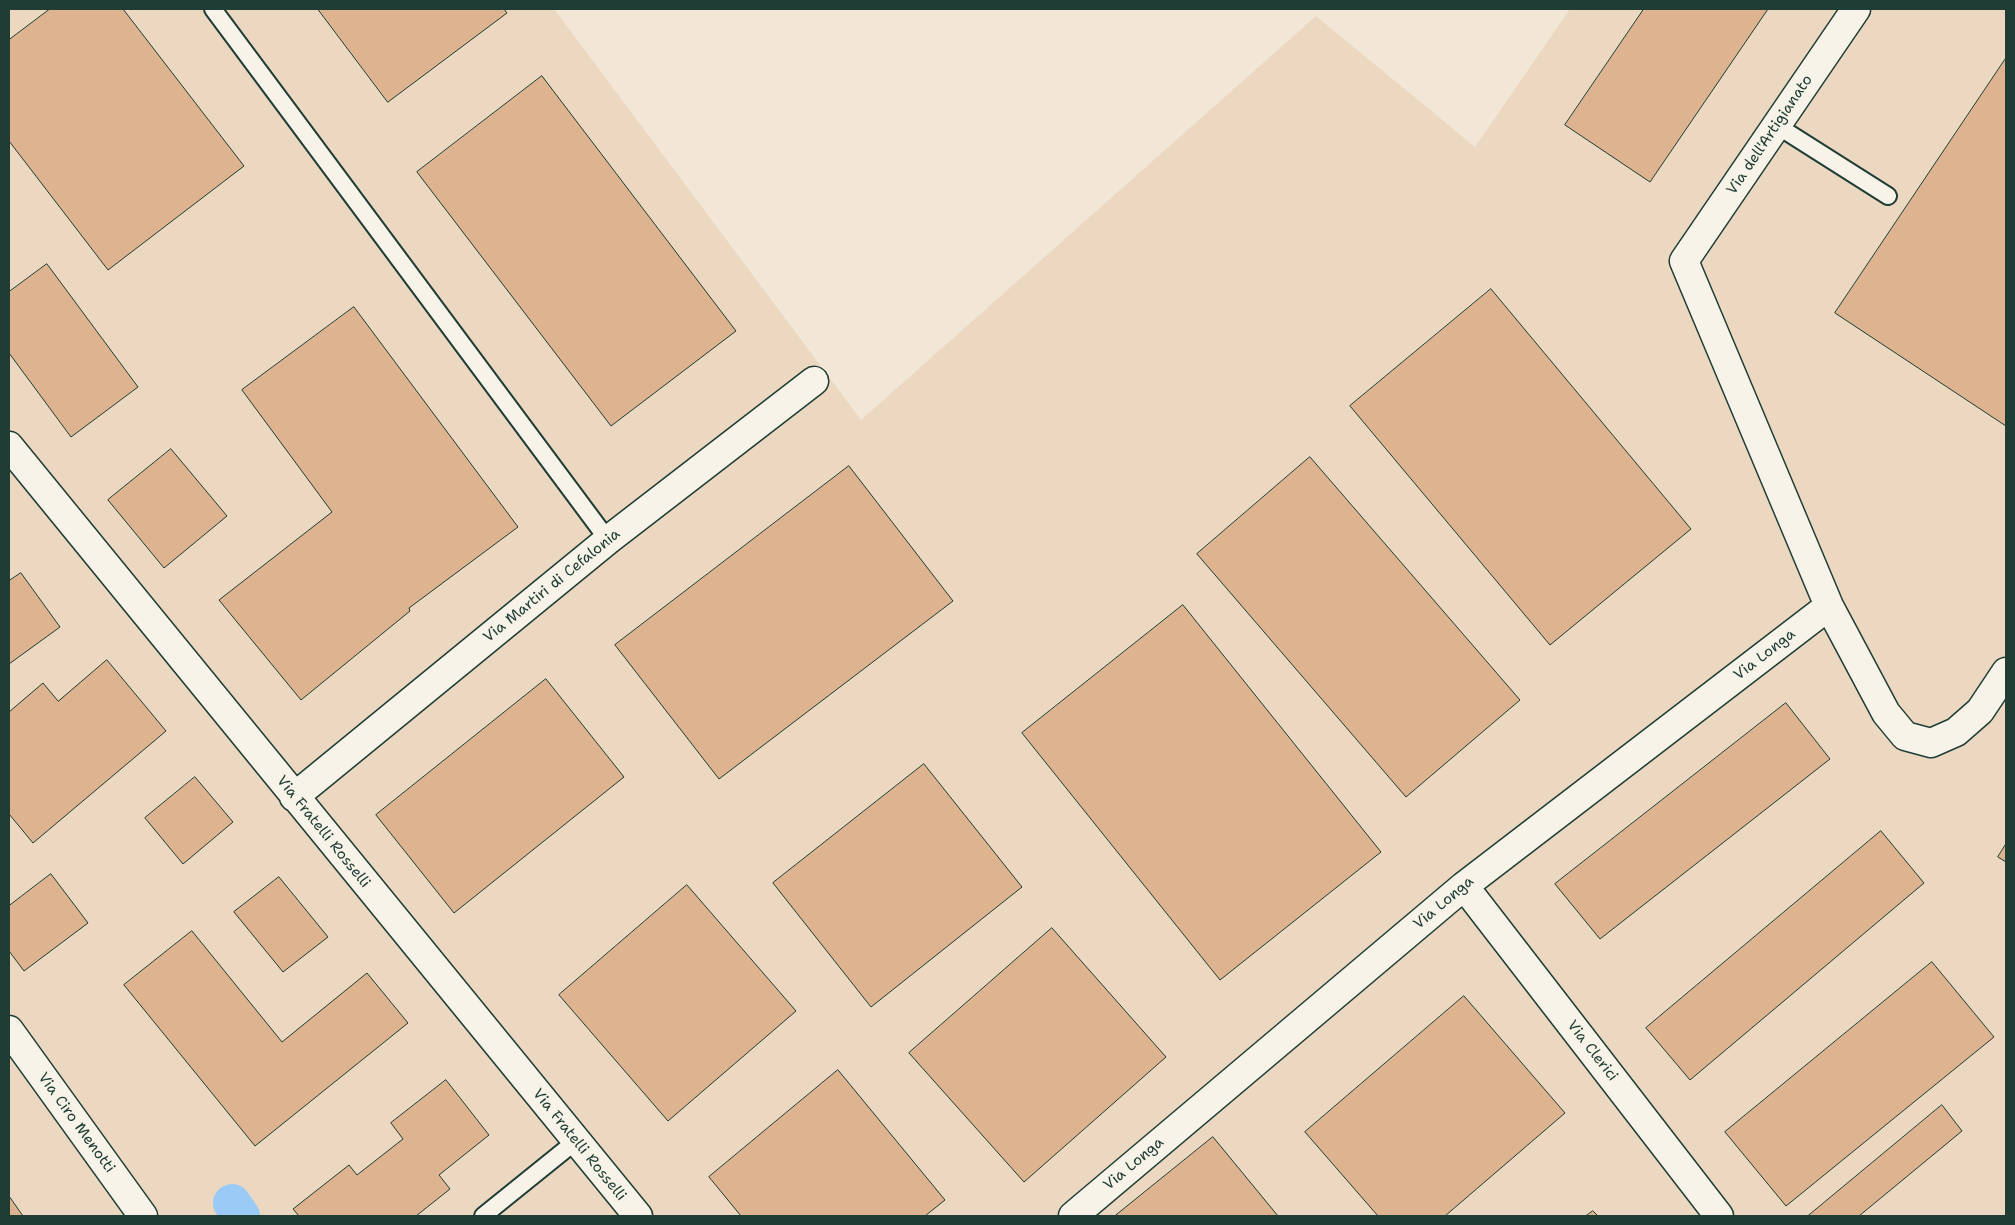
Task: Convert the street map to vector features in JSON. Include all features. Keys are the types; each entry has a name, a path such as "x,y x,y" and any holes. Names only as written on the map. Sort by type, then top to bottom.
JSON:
{"street":[{"name":"Via dell'Artigianato","path":"1829,606 1684,261 1856,9"},
{"name":"Via Martiri di Cefalonia","path":"294,796 608,540 814,381"},
{"name":"Via Fratelli Rosselli","path":"9,446 638,1216"},
{"path":"1829,606 1886,713 1905,736 1931,743 1956,732 1980,711 2006,672"},
{"name":"Via Longa","path":"1073,1216 1464,886 1829,606"},
{"name":"Via Clerici","path":"1464,886 1720,1216"},
{"name":"Via Ciro Menotti","path":"9,1030 143,1216"}],"lane":[{"path":"213,9 608,540"},
{"path":"1776,126 1888,196"},
{"path":"484,1216 576,1141"}],"shaded area":[{"path":"9,9 554,9 861,420 1316,16 1475,147 1570,9 2006,9 2006,1216 9,1216"}],"building":[{"path":"50,9 123,9 244,166 108,270 9,141 9,40"},
{"path":"318,9 504,9 507,13 388,102"},
{"path":"1644,9 1768,9 1650,182 1565,125"},
{"path":"2006,58 2006,426 1835,313"},
{"path":"542,76 736,331 611,426 417,172"},
{"path":"47,264 138,387 71,437 9,353 9,292"},
{"path":"1491,289 1691,529 1550,645 1350,406"},
{"path":"354,307 518,527 409,608 410,611 301,700 219,600 332,512 242,390"},
{"path":"171,449 227,516 164,568 108,500"},
{"path":"1310,457 1520,700 1406,797 1197,554"},
{"path":"849,466 953,601 719,779 615,645"},
{"path":"21,573 60,627 9,664 9,581"},
{"path":"1183,605 1381,852 1220,980 1022,733"},
{"path":"107,660 166,731 33,843 9,814 9,712 43,683 58,701"},
{"path":"546,679 624,777 454,913 376,815"},
{"path":"1786,703 1830,759 1600,939 1555,884"},
{"path":"924,764 1022,887 871,1007 773,883"},
{"path":"195,777 233,822 183,864 145,818"},
{"path":"1881,831 1924,883 1690,1080 1646,1028"},
{"path":"2006,844 2006,862 1998,857"},
{"path":"51,874 88,923 24,971 9,951 9,906"},
{"path":"279,877 328,937 283,972 234,912"},
{"path":"687,885 796,1011 668,1121 559,995"},
{"path":"1052,928 1166,1057 1024,1182 909,1053"},
{"path":"192,931 282,1042 367,973 408,1023 255,1146 124,985"},
{"path":"1932,962 1994,1037 1786,1206 1725,1132"},
{"path":"1464,996 1565,1113 1445,1216 1378,1216 1305,1132"},
{"path":"838,1070 945,1200 925,1216 741,1216 709,1177"},
{"path":"446,1080 489,1135 439,1175 450,1189 416,1216 299,1216 293,1209 349,1165 357,1175 403,1139 391,1123"},
{"path":"1942,1105 1962,1131 1859,1216 1808,1216"},
{"path":"1213,1137 1278,1216 1115,1216"},
{"path":"9,1196 23,1216 9,1216"},
{"path":"1593,1211 1598,1216 1586,1216"}],"waterway":[{"path":"232,1203 241,1216"}]}
